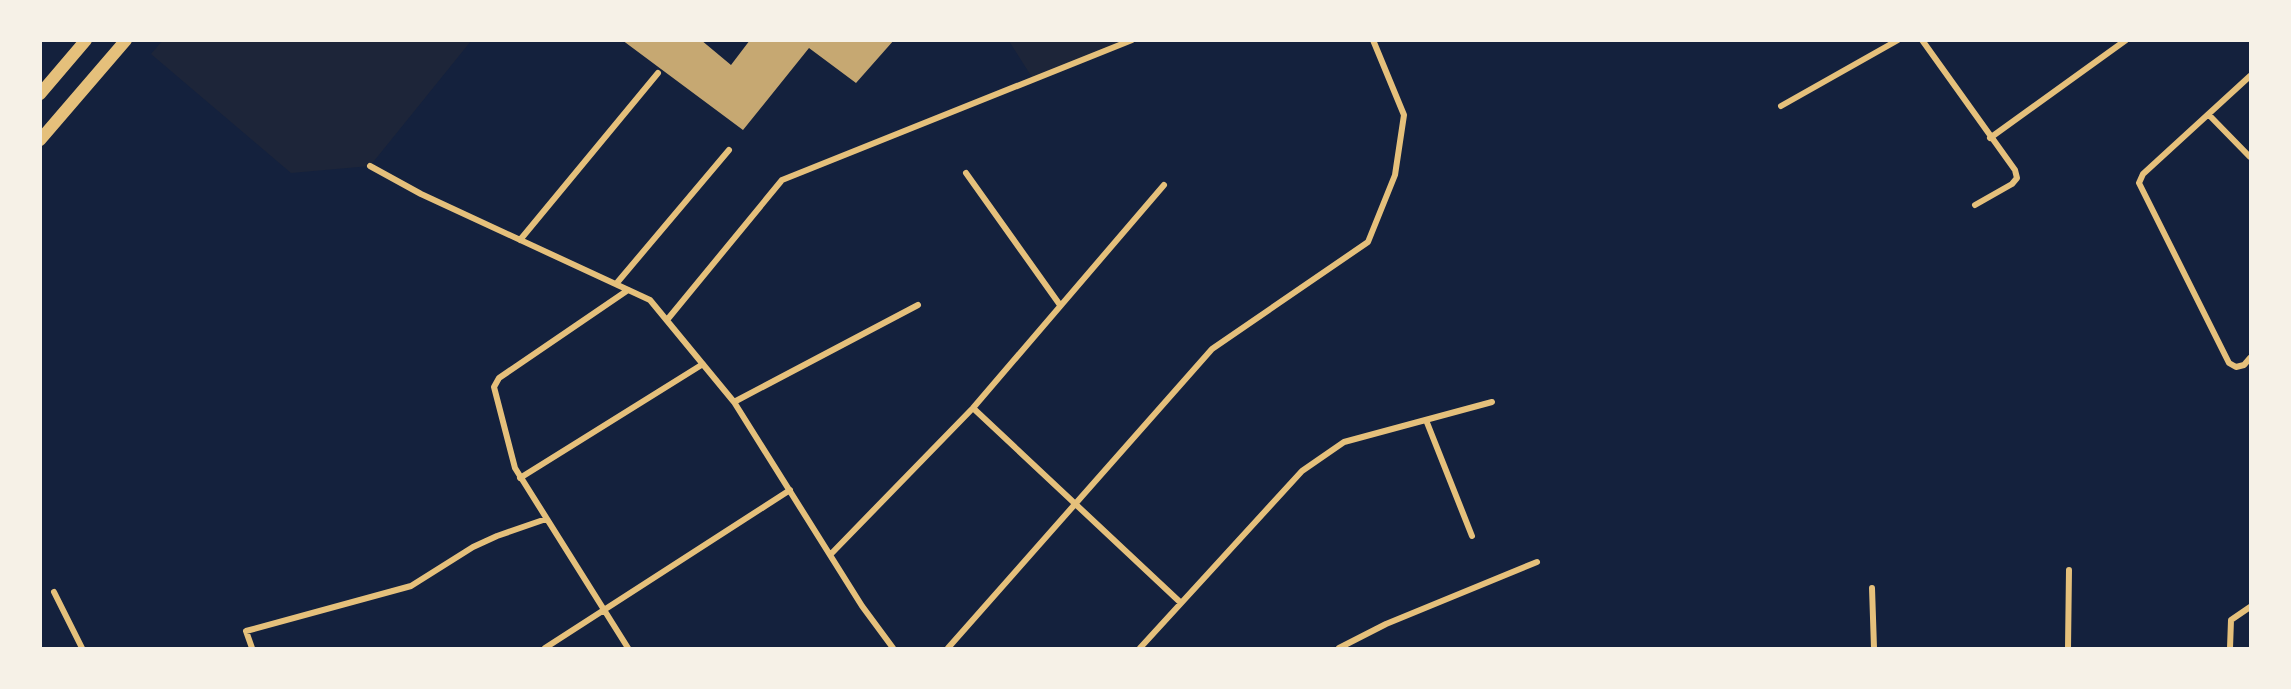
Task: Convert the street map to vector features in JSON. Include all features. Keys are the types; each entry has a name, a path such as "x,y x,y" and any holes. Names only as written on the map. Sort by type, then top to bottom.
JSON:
{"main road":[{"path":"40,94 86,40"},
{"path":"40,140 126,40"}],"street":[{"path":"667,320 782,180 1132,40"},
{"path":"948,648 1212,349 1368,242 1395,175 1404,115 1373,40"},
{"path":"1781,106 1898,40"},
{"path":"1922,40 2015,170 2017,178 2012,184 1975,205"},
{"path":"1990,138 2126,40"},
{"path":"520,240 658,73"},
{"path":"2250,76 2143,174 2139,183 2229,363 2236,367 2244,365 2250,358"},
{"path":"2209,115 2250,157"},
{"path":"616,284 729,150"},
{"path":"370,166 422,194 650,300 734,402 862,606 892,648"},
{"path":"966,172 1060,305"},
{"path":"830,555 973,408 1164,185"},
{"path":"628,290 494,383 515,468 520,478 628,648"},
{"path":"734,402 918,305"},
{"path":"520,478 703,364"},
{"path":"1140,648 1302,471 1344,442 1492,402"},
{"path":"973,408 1181,603"},
{"path":"1426,420 1472,536"},
{"path":"545,648 790,490"},
{"path":"252,648 246,631 411,586 473,547 546,519"},
{"path":"1339,648 1386,624 1537,562"},
{"path":"2068,648 2069,570"},
{"path":"1872,588 1874,648"},
{"path":"54,592 82,648"},
{"path":"2230,648 2231,620 2250,607"}],"shaded area":[{"path":"163,40 471,41 370,166 291,173 151,54"},
{"path":"1009,41 1132,41 1033,79"}],"building":[{"path":"622,40 701,40 731,65 750,40 894,40 856,83 809,48 743,130"}]}
